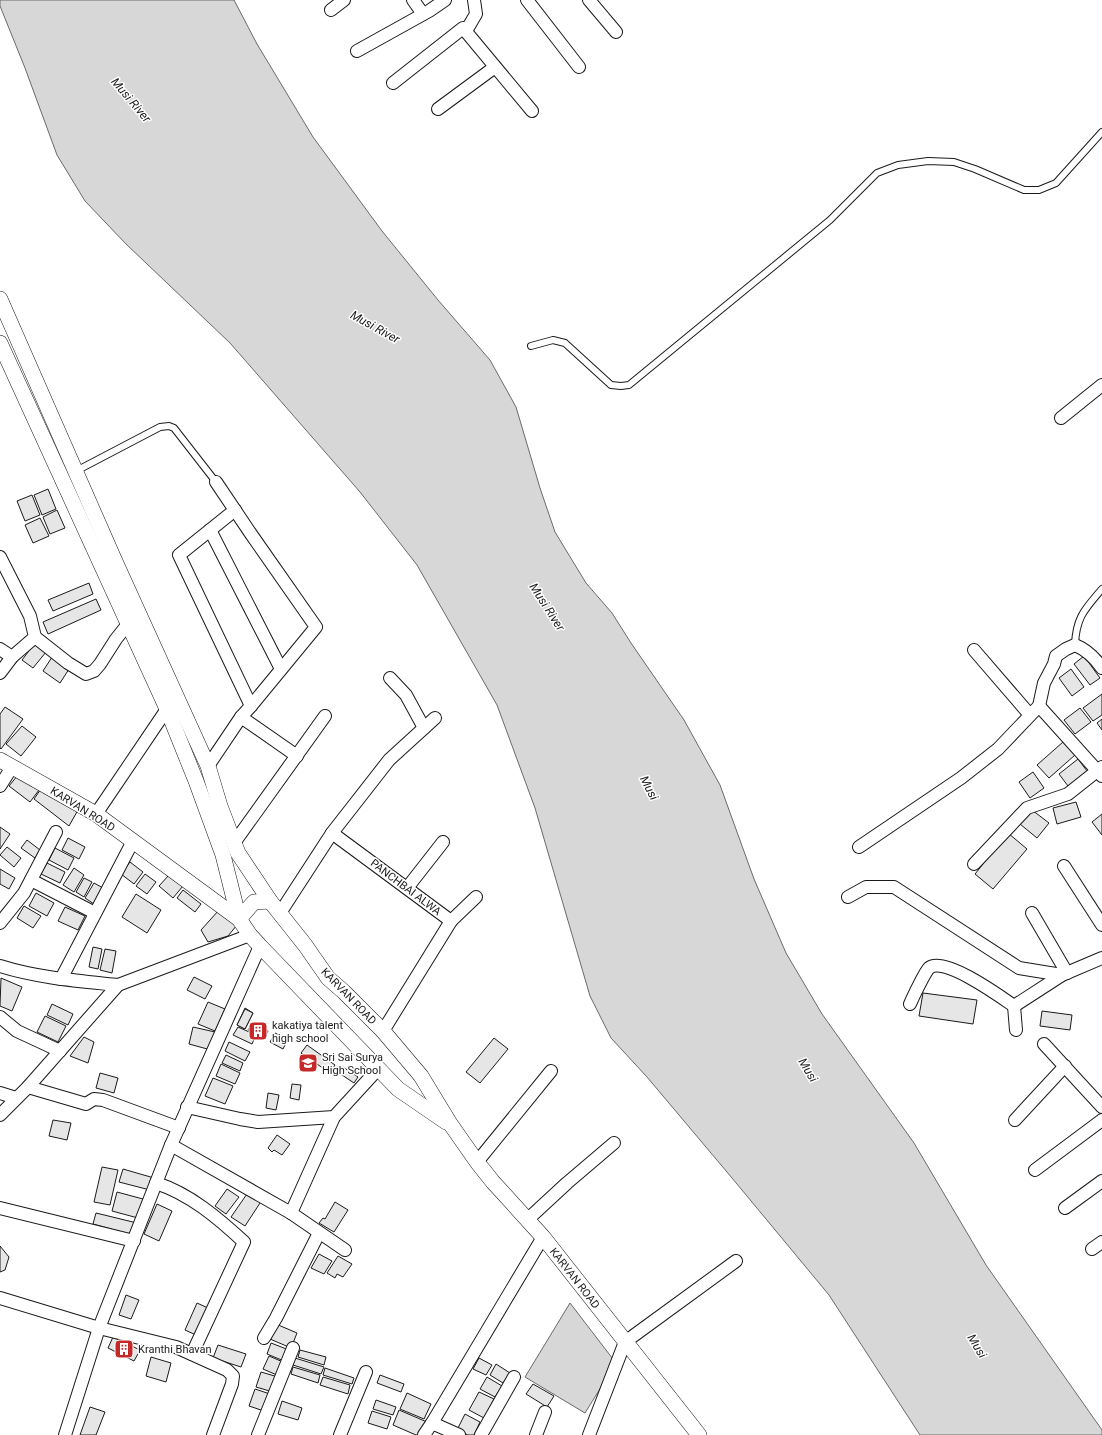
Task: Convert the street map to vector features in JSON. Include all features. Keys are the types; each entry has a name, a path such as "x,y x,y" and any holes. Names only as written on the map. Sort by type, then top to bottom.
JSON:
{"street":[{"path":"331,10 344,0"},
{"path":"413,0 423,14"},
{"path":"357,51 446,0"},
{"path":"466,31 476,14 474,0"},
{"path":"527,0 579,67"},
{"path":"589,0 616,32"},
{"path":"393,83 464,28 532,111"},
{"path":"438,109 495,67"},
{"name":"KARVAN ROAD","path":"0,299 114,559 208,766 220,806 238,853 270,901 305,945 328,978 383,1031 421,1076 449,1122 477,1162 543,1238 699,1435"},
{"path":"0,343 167,709 196,781 223,855 239,919"},
{"path":"1061,418 1102,384"},
{"path":"208,766 241,717 316,626 216,482"},
{"path":"235,510 179,555 251,706"},
{"path":"210,530 281,669"},
{"path":"0,557 30,616 35,637 68,663 86,674 94,671 100,664 116,639 128,624"},
{"path":"0,673 12,657 35,637"},
{"path":"859,846 961,778 998,748 1039,706 1044,683 1054,664 1056,656 1075,645 1083,648 1100,661"},
{"path":"0,649 12,657"},
{"path":"974,650 1030,715"},
{"path":"390,678 406,695 424,728"},
{"path":"974,864 1027,808 1068,794 1101,771 1039,706"},
{"path":"96,814 167,709"},
{"path":"234,843 325,716"},
{"path":"241,717 297,756"},
{"path":"280,913 332,833 389,760 435,718"},
{"path":"0,786 6,764"},
{"name":"KARVAN ROAD","path":"6,764 96,814 239,919 255,940 398,1089 446,1122 449,1122"},
{"path":"0,923 24,893 56,832"},
{"name":"PANCHBAI ALWA","path":"332,833 451,921 383,1031"},
{"path":"61,979 133,841"},
{"path":"407,888 444,842"},
{"path":"1064,866 1102,925"},
{"path":"31,880 95,913"},
{"path":"848,897 866,887 894,887 1019,968 1064,974"},
{"path":"451,921 476,898"},
{"path":"239,919 254,902 270,901"},
{"path":"1032,913 1064,974"},
{"path":"0,966 15,971 61,979 118,985 255,940"},
{"path":"65,1435 99,1328 171,1145 255,940"},
{"path":"1014,1006 1064,974 1102,958"},
{"path":"910,1004 929,968 936,965 947,967 978,982 1014,1006"},
{"path":"0,1115 28,1087 118,985"},
{"path":"1014,1006 1016,1030"},
{"path":"0,1017 17,1031 60,1051"},
{"path":"1044,1044 1102,1107"},
{"path":"1015,1120 1065,1066"},
{"path":"291,1213 334,1117 378,1069"},
{"path":"477,1162 551,1071"},
{"path":"28,1087 86,1104 94,1099 103,1100 179,1128"},
{"path":"0,1093 16,1098"},
{"path":"187,1107 258,1122 334,1117"},
{"path":"1035,1170 1102,1120"},
{"path":"528,1220 567,1183 614,1143"},
{"path":"171,1145 291,1213 345,1250"},
{"path":"1065,1208 1102,1181"},
{"path":"156,1183 179,1192 206,1209 244,1242 192,1354"},
{"path":"0,1208 134,1241"},
{"path":"264,1338 276,1318 319,1233"},
{"path":"424,1435 543,1238"},
{"path":"1092,1249 1102,1242"},
{"path":"589,1435 625,1342 736,1261"},
{"path":"0,1298 99,1328 176,1347 227,1370 233,1376 232,1384 213,1435"},
{"path":"258,1435 293,1348"},
{"path":"340,1435 366,1372"},
{"path":"481,1435 514,1377"},
{"path":"536,1435 546,1412"},
{"path":"432,1423 459,1435"}],"lane":[{"path":"531,346 553,340 565,343 611,385 629,385 830,220 877,173 898,164 928,161 954,162 975,169 1024,190 1039,190 1056,183 1102,132"},
{"path":"76,471 141,436 160,427 169,426 174,428 216,482"},
{"path":"1075,645 1078,624 1082,612 1102,590"}],"water":[{"path":"0,0 234,0 257,44 313,137 382,231 438,300 490,360 516,407 540,488 555,532 586,583 612,613 684,720 720,785 754,879 786,953 822,1014 914,1143 986,1265 1102,1430 1102,1435 920,1435 829,1295 647,1077 611,1038 590,996 535,808 497,705 417,565 360,492 230,343 126,244 85,201 57,155 0,6"},
{"path":"570,1303 616,1363 585,1413 525,1377"}],"building":[{"path":"48,489 56,509 42,515 34,495"},
{"path":"32,495 40,515 25,521 17,501"},
{"path":"57,510 65,528 50,534 43,517"},
{"path":"40,518 49,536 33,543 25,525"},
{"path":"89,583 93,594 53,611 48,600"},
{"path":"96,599 101,610 48,634 43,622"},
{"path":"35,643 46,652 33,668 22,660"},
{"path":"54,654 71,666 60,683 43,671"},
{"path":"1084,656 1100,678 1090,685 1074,664"},
{"path":"1071,669 1084,687 1072,696 1059,678"},
{"path":"1102,694 1102,715 1093,721 1083,708"},
{"path":"5,707 23,719 1,749 0,714"},
{"path":"1080,708 1091,722 1075,734 1064,720"},
{"path":"1102,719 1102,730 1097,723"},
{"path":"22,726 36,737 21,756 6,744"},
{"path":"1063,742 1075,755 1049,778 1037,765"},
{"path":"1078,759 1087,771 1068,786 1059,774"},
{"path":"1033,772 1044,788 1030,798 1019,782"},
{"path":"18,775 42,786 30,802 9,786"},
{"path":"43,786 78,810 69,826 34,799"},
{"path":"1076,802 1081,817 1057,824 1053,808"},
{"path":"1032,810 1049,823 1037,838 1020,824"},
{"path":"1102,814 1102,835 1092,822"},
{"path":"0,827 10,834 0,849"},
{"path":"1008,833 1027,849 993,889 975,874"},
{"path":"68,838 85,847 79,859 62,850"},
{"path":"27,840 40,850 35,858 21,848"},
{"path":"7,847 21,858 14,867 0,855"},
{"path":"55,848 74,858 68,870 49,860"},
{"path":"130,862 143,872 134,884 121,874"},
{"path":"47,863 65,872 60,883 41,874"},
{"path":"74,868 84,875 74,892 63,885"},
{"path":"0,869 15,878 9,889 0,884"},
{"path":"145,874 156,882 147,894 136,886"},
{"path":"169,875 183,886 173,898 159,886"},
{"path":"84,878 92,882 84,897 76,892"},
{"path":"94,883 103,888 94,904 85,898"},
{"path":"183,890 201,904 195,912 177,898"},
{"path":"36,893 54,903 47,916 29,906"},
{"path":"136,894 161,910 147,933 122,917"},
{"path":"24,906 41,916 33,928 17,918"},
{"path":"65,907 85,916 78,930 58,921"},
{"path":"219,910 237,925 228,936 208,942 201,930"},
{"path":"93,947 102,949 98,969 89,967"},
{"path":"105,949 116,951 112,973 100,970"},
{"path":"194,977 212,986 205,999 187,990"},
{"path":"1,978 22,987 12,1011 0,1006"},
{"path":"923,993 977,1000 973,1024 919,1016"},
{"path":"208,1002 225,1009 215,1031 198,1024"},
{"path":"52,1004 73,1014 68,1025 47,1015"},
{"path":"245,1008 253,1013 245,1029 237,1025"},
{"path":"245,1009 253,1013 245,1029 237,1025"},
{"path":"1042,1011 1072,1015 1070,1030 1040,1026"},
{"path":"45,1016 66,1026 58,1042 37,1032"},
{"name":"kakatiya talent high school","path":"252,1023 268,1031 264,1039 248,1030"},
{"path":"193,1027 215,1032 211,1050 189,1044"},
{"path":"238,1027 256,1035 252,1044 233,1035"},
{"path":"275,1033 288,1039 283,1049 270,1042"},
{"path":"84,1037 94,1042 88,1063 70,1056"},
{"path":"494,1038 508,1049 480,1083 466,1072"},
{"path":"229,1042 250,1052 245,1061 225,1051"},
{"path":"307,1045 335,1065 330,1073 301,1053"},
{"path":"226,1055 243,1063 240,1071 222,1063"},
{"path":"221,1064 240,1073 235,1084 216,1076"},
{"path":"343,1067 358,1077 354,1083 339,1073"},
{"path":"100,1073 118,1078 114,1093 96,1088"},
{"path":"213,1078 233,1086 225,1104 205,1096"},
{"path":"292,1084 301,1085 299,1100 290,1098"},
{"path":"268,1093 279,1095 276,1110 266,1108"},
{"path":"53,1120 71,1123 67,1140 49,1136"},
{"path":"277,1135 290,1144 282,1155 274,1150 272,1152 268,1148"},
{"path":"102,1167 118,1170 110,1205 94,1202"},
{"path":"123,1169 154,1178 150,1190 119,1182"},
{"path":"227,1189 239,1197 226,1214 215,1206"},
{"path":"249,1191 262,1200 245,1226 231,1217"},
{"path":"117,1192 143,1199 138,1218 112,1211"},
{"path":"335,1202 348,1210 334,1232 319,1223 323,1218 325,1219"},
{"path":"157,1204 172,1211 159,1241 144,1234"},
{"path":"96,1213 137,1223 133,1235 93,1224"},
{"path":"0,1246 9,1257 5,1270 0,1272"},
{"path":"319,1254 332,1261 324,1274 311,1268"},
{"path":"338,1256 352,1264 343,1277 337,1274 335,1278 327,1273"},
{"path":"126,1295 139,1300 131,1319 119,1315"},
{"path":"197,1303 208,1308 196,1335 185,1330"},
{"path":"276,1324 297,1333 291,1348 270,1339"},
{"name":"Kranthi Bhavan","path":"113,1337 140,1350 134,1361 108,1348"},
{"path":"271,1343 289,1350 284,1361 267,1354"},
{"path":"218,1345 246,1354 241,1367 213,1358"},
{"path":"300,1350 326,1357 324,1365 298,1357"},
{"path":"269,1356 283,1362 277,1375 263,1369"},
{"path":"151,1357 171,1363 166,1382 146,1376"},
{"path":"295,1358 324,1367 321,1374 293,1365"},
{"path":"479,1358 492,1365 486,1375 473,1369"},
{"path":"496,1364 510,1373 503,1383 490,1375"},
{"path":"293,1367 320,1375 318,1383 291,1374"},
{"path":"325,1368 354,1378 352,1384 323,1375"},
{"path":"261,1372 278,1377 273,1392 256,1387"},
{"path":"380,1375 404,1384 401,1392 377,1383"},
{"path":"323,1377 350,1385 348,1394 320,1385"},
{"path":"487,1377 502,1386 495,1397 480,1389"},
{"path":"533,1384 554,1396 547,1407 526,1394"},
{"path":"255,1389 270,1394 264,1411 249,1406"},
{"path":"479,1392 494,1399 484,1418 469,1410"},
{"path":"407,1393 431,1404 424,1419 400,1409"},
{"path":"376,1400 396,1407 393,1415 373,1409"},
{"path":"282,1401 302,1408 298,1420 278,1414"},
{"path":"90,1407 105,1412 96,1435 80,1435"},
{"path":"399,1410 427,1422 421,1435 416,1435 393,1425"},
{"path":"372,1411 391,1417 387,1429 368,1423"},
{"path":"465,1414 480,1422 474,1435 468,1435 457,1430"}],"place":[{"name":"kakatiya talent high school","path":"258,1031"},
{"name":"Sri Sai Surya High School","path":"308,1063"},
{"name":"Kranthi Bhavan","path":"124,1349"}],"water label":[{"name":"Musi River","path":"131,100"},
{"name":"Musi River","path":"375,327"},
{"name":"Musi River","path":"547,607"},
{"name":"Musi","path":"649,788"},
{"name":"Musi","path":"808,1070"},
{"name":"Musi","path":"977,1346"}]}
